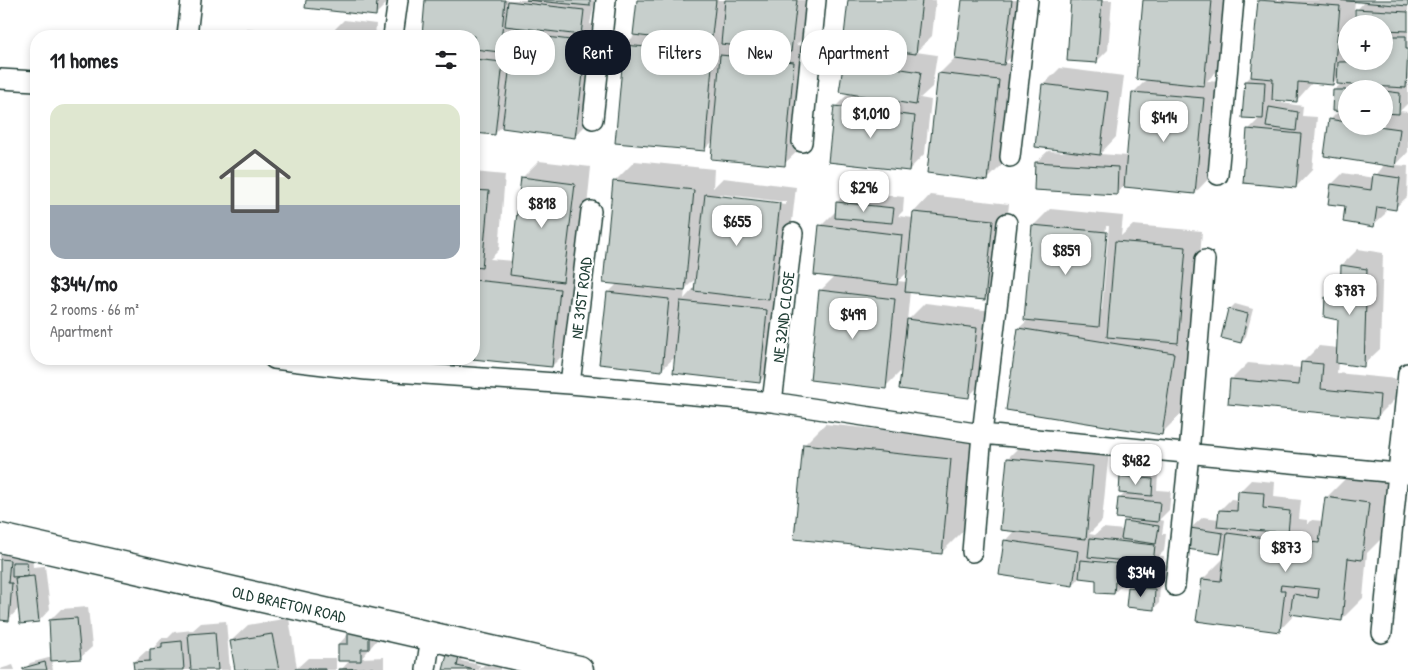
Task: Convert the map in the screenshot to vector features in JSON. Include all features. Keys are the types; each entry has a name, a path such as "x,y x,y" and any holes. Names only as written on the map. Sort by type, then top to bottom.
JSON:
{"street":[{"path":"188,30 192,0"},
{"path":"394,30 398,0"},
{"path":"593,119 606,0"},
{"path":"802,142 816,0"},
{"path":"1010,157 1028,0"},
{"path":"1218,175 1234,0"},
{"path":"0,79 30,81"},
{"name":"NE 31ST ROAD","path":"570,384 592,212"},
{"path":"972,552 982,434 1006,223"},
{"name":"NE 32ND CLOSE","path":"772,402 793,233"},
{"path":"1175,586 1189,454 1205,260"},
{"path":"377,365 772,402 982,434 1402,473"},
{"path":"1382,632 1402,473 1408,373"},
{"name":"OLD BRAETON ROAD","path":"0,538 579,670"},
{"path":"426,670 431,636"}],"building":[{"path":"306,0 377,0 376,16 305,8"},
{"path":"425,0 505,0 502,30 495,30 495,51 480,50 480,30 422,30"},
{"path":"526,0 590,0 590,6"},
{"path":"637,0 716,0 713,30 641,30 641,36 633,35"},
{"path":"725,0 797,0 791,52 791,30 729,30 729,45 721,44"},
{"path":"848,0 922,0 916,54 907,53 907,30 845,30"},
{"path":"962,0 1012,0 1004,65 955,59"},
{"path":"1071,0 1102,0 1097,63 1067,61"},
{"path":"1143,0 1212,0 1204,86 1136,79"},
{"path":"1258,0 1340,6 1333,85 1298,82 1297,102 1272,100 1273,79 1251,77"},
{"path":"1335,0 1408,0 1408,6"},
{"path":"508,1 584,10 582,30 565,30 565,33 555,32 555,30 505,26"},
{"path":"1355,9 1408,12 1408,31 1393,30 1393,15 1355,15"},
{"path":"1393,36 1406,36 1406,49 1408,49 1406,88 1393,87 1393,80 1338,80 1337,84 1338,62 1338,70 1393,70"},
{"path":"555,38 565,39 565,75 583,75 575,138 502,128 509,75 555,75"},
{"path":"631,46 641,47 641,75 711,75 705,151 615,143 621,75 631,75"},
{"path":"720,55 729,56 729,75 791,75 791,62 794,62 785,166 711,159"},
{"path":"480,60 495,61 495,75 502,75 495,135 480,134"},
{"path":"907,70 921,72 916,105 839,92 842,75 907,75"},
{"path":"938,73 999,80 988,181 927,173"},
{"path":"1245,81 1265,82 1263,119 1242,118"},
{"path":"1042,84 1108,92 1100,155 1035,147"},
{"path":"1333,90 1338,90 1338,111 1332,111"},
{"path":"1132,92 1204,98 1195,194 1124,187"},
{"path":"1393,92 1400,93 1399,114 1393,114"},
{"path":"834,106 915,116 909,171 828,162"},
{"path":"1269,107 1298,112 1296,131 1266,127"},
{"path":"1329,119 1338,121 1338,135 1393,135 1393,128 1400,129 1395,167 1324,156"},
{"path":"1247,129 1301,134 1296,188 1243,183"},
{"path":"1035,162 1118,167 1117,195 1034,190"},
{"path":"1373,174 1400,178 1396,210 1377,207 1374,227 1343,222 1345,206 1328,204 1331,184 1371,190"},
{"path":"521,177 575,184 563,282 510,275"},
{"path":"613,181 694,190 685,291 603,283"},
{"path":"480,190 489,191 482,268 480,268"},
{"path":"705,194 780,203 769,300 694,291"},
{"path":"836,202 894,208 892,223 835,218"},
{"path":"913,212 993,220 985,300 905,292"},
{"path":"819,225 902,235 897,285 814,275"},
{"path":"1032,225 1107,232 1099,327 1024,320"},
{"path":"1115,241 1186,247 1178,343 1107,337"},
{"path":"1341,265 1367,269 1364,367 1336,363 1338,320 1324,317 1325,297 1340,299"},
{"path":"480,281 560,289 552,367 480,360"},
{"path":"819,290 895,299 886,389 810,380"},
{"path":"607,292 669,299 662,371 599,364"},
{"path":"680,301 767,310 760,383 673,373"},
{"path":"1228,309 1248,314 1241,343 1221,338"},
{"path":"907,319 977,328 969,398 899,389"},
{"path":"1018,328 1174,353 1162,435 1006,410"},
{"path":"1301,362 1323,364 1321,389 1380,395 1378,418 1228,404 1230,379 1299,385"},
{"path":"803,444 951,459 942,554 794,539"},
{"path":"1007,458 1093,466 1086,539 1000,530"},
{"path":"1120,476 1153,479 1152,496 1119,493"},
{"path":"1238,491 1264,493 1263,508 1290,511 1288,533 1217,527 1219,510 1237,511"},
{"path":"1325,497 1369,503 1362,560 1348,558 1342,621 1290,614 1293,594 1318,598 1319,589 1281,585 1280,590 1285,590 1280,632 1196,621 1202,579 1221,581 1227,533 1287,541 1284,559 1287,560 1290,540 1304,542 1301,562 1307,562 1310,542 1319,543"},
{"path":"1118,498 1160,502 1158,522 1116,518"},
{"path":"1124,521 1159,526 1156,544 1121,539"},
{"path":"1190,528 1223,533 1220,554 1187,549"},
{"path":"1090,538 1155,545 1153,564 1088,557"},
{"path":"1004,540 1078,551 1073,586 999,575"},
{"path":"0,559 10,560 8,583 12,583 9,621 0,620"},
{"path":"1081,560 1153,567 1151,586 1115,582 1114,594 1096,593 1096,580 1079,578"},
{"path":"12,562 27,562 28,576 12,577"},
{"path":"34,576 39,622 20,624 15,578"},
{"path":"1128,587 1155,589 1154,610 1126,607"},
{"path":"77,618 81,659 51,661 49,620"},
{"path":"215,632 218,670 191,670 188,634"},
{"path":"348,632 369,632 369,649 361,649 361,661 338,661 338,644 348,644"},
{"path":"272,634 279,670 235,670 230,641"},
{"path":"182,641 184,670 134,670 133,662 150,661 150,649 162,648 162,643"},
{"path":"447,655 459,657 457,666 475,670 443,670"},
{"path":"45,662 47,670 23,670 23,668"},
{"path":"373,668 373,670 339,670 339,669"},
{"path":"325,669 325,670 295,670"}]}
